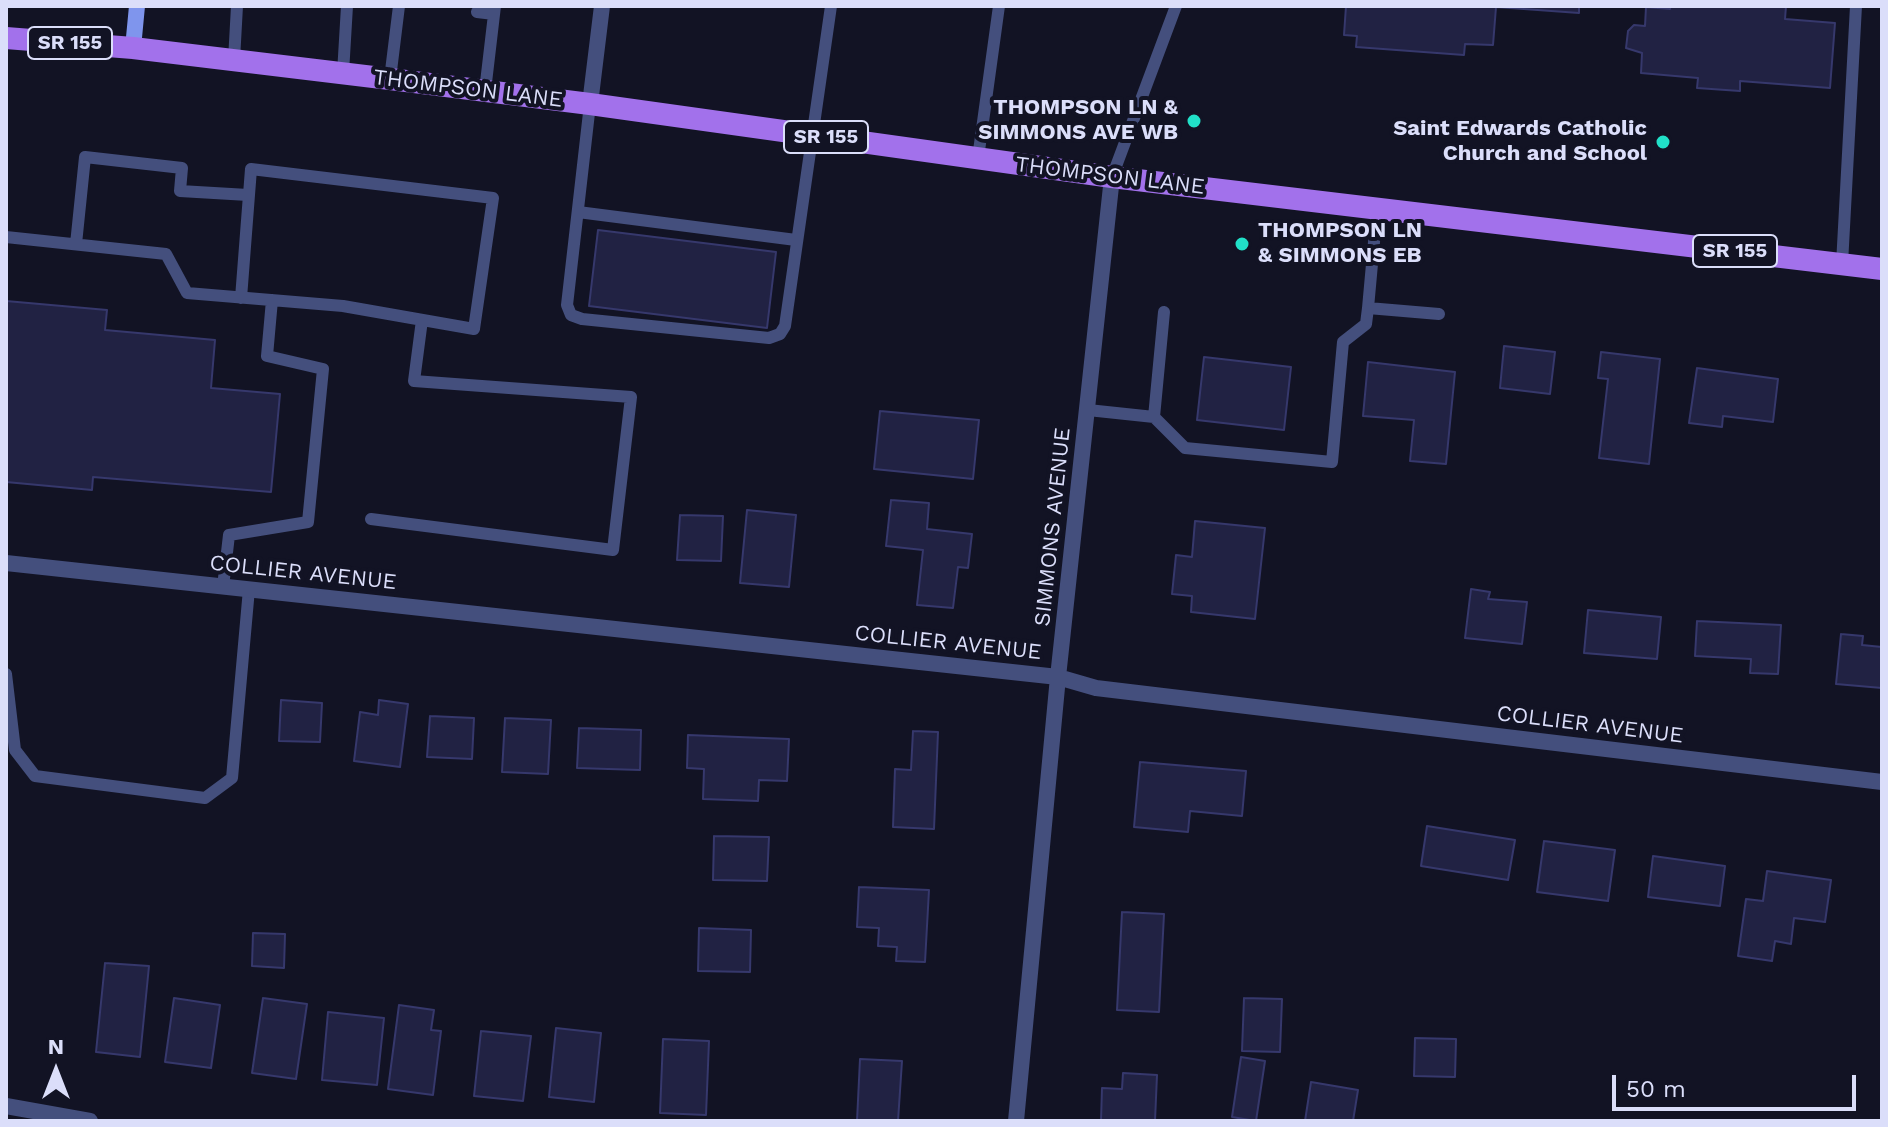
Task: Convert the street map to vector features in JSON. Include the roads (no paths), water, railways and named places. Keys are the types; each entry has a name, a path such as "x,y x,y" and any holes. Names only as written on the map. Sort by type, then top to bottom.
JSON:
{"main road":[{"path":"133,48 137,6"},
{"name":"THOMPSON LANE","path":"6,38 133,48 343,73 1112,177 1882,269"}],"street":[{"path":"590,104 602,6"},
{"name":"SIMMONS AVENUE","path":"1016,1121 1058,677 1112,177"},
{"name":"COLLIER AVENUE","path":"6,563 1058,677 1096,688 1882,782"},
{"path":"6,1106 90,1121"}],"lane":[{"path":"234,60 237,6"},
{"path":"343,73 347,6"},
{"path":"390,79 399,6"},
{"path":"590,104 567,305 571,315 582,319 769,338 780,334 785,326 831,6"},
{"path":"978,158 999,6"},
{"path":"1112,177 1176,6"},
{"path":"1842,264 1856,6"},
{"path":"477,12 494,10 485,91"},
{"path":"76,244 85,157 182,168 180,191 248,195"},
{"path":"6,237 166,254 187,293 241,298 343,306 474,329 493,198 251,169 241,298"},
{"path":"1088,410 1154,417 1185,448 1332,462 1343,342 1366,324 1377,209"},
{"path":"578,212 796,240"},
{"path":"223,587 229,535 308,522 323,369 267,356 272,300"},
{"path":"1368,308 1439,314"},
{"path":"1154,417 1164,312"},
{"path":"371,519 613,550 631,397 414,381 422,320"},
{"path":"6,674 15,750 35,776 205,798 232,778 249,589"}],"place":[{"name":"THOMPSON LN & SIMMONS AVE WB","path":"1194,121"},
{"name":"Saint Edwards Catholic Church and School","path":"1663,142"},
{"name":"THOMPSON LN & SIMMONS EB","path":"1242,244"}]}
